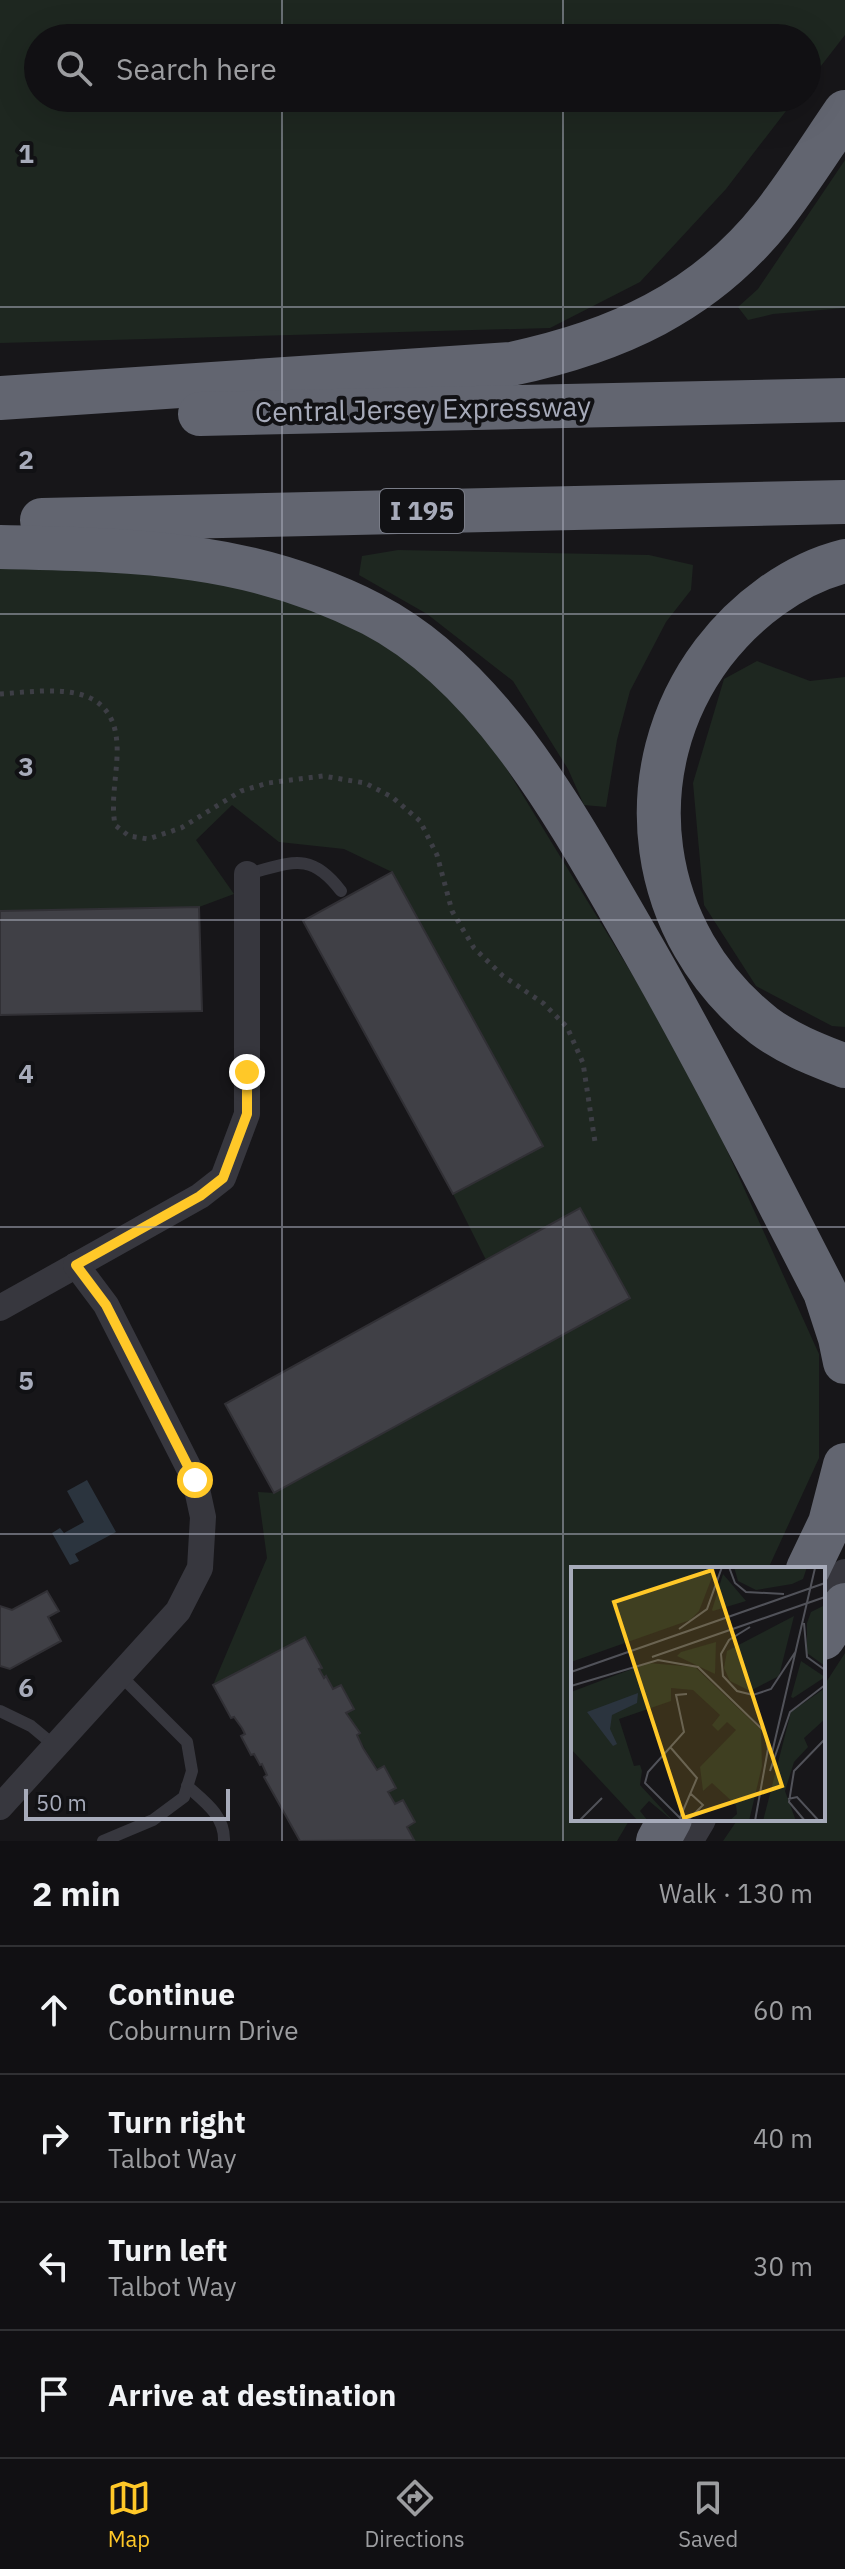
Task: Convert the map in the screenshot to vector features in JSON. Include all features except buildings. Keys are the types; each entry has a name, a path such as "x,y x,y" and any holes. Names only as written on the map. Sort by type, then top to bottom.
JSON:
{"highway":[{"path":"0,398 511,364 567,352 614,336 665,310 706,282 748,244 771,217 845,112"},
{"name":"Central Jersey Expressway","path":"0,418 845,400"},
{"name":"I 195","path":"0,521 845,502"},
{"path":"0,547 131,550 195,557 257,570 318,590 373,615 415,641 458,677 492,714 577,834 691,1032 825,1292 845,1362"},
{"path":"845,561 799,579 760,604 727,635 699,672 678,713 664,757 658,803 660,844 668,885 682,924 702,960 731,996 765,1027 805,1051 845,1066"},
{"path":"809,1567 830,1523 845,1465"},
{"path":"825,1635 845,1605"}],"street":[{"path":"0,1308 200,1196 223,1178 247,1114 247,874"},
{"path":"0,1807 178,1611 200,1568 203,1517 195,1480 106,1305 76,1265"},
{"path":"825,1609 845,1575"}],"lane":[{"path":"247,874 295,862 313,864 327,872 341,891"},
{"path":"103,1841 153,1820 184,1797 192,1771 187,1742 120,1675"},
{"path":"0,1711 31,1726 55,1746"},
{"path":"187,1786 210,1806 225,1827 224,1841"}],"shaded area":[{"path":"0,0 845,0 845,35 821,66 821,24 24,24 24,112 785,112 726,189 640,282 550,328 0,343"},
{"path":"845,160 845,308 773,314 748,320 738,307 758,289"},
{"path":"398,550 649,555 693,565 691,590 666,622 630,691 617,740 606,807 584,805 568,769 513,681 427,614 359,575 362,556"},
{"path":"116,556 297,592 401,644 469,707 690,1069 819,1354 819,1458 769,1567 571,1567 571,1821 629,1821 617,1841 412,1841 414,1839 407,1827 415,1822 395,1804 388,1792 395,1788 373,1763 357,1735 360,1733 346,1713 354,1708 341,1685 333,1689 327,1677 324,1678 305,1637 213,1685 267,1558 258,1492 275,1493 630,1298 486,1260 453,1194 543,1145 392,872 344,849 279,842 232,805 196,840 234,894 199,907 0,911 0,569"},
{"path":"757,661 810,681 845,677 845,1027 832,1026 756,986 704,905 693,783 724,679"},
{"path":"87,1480 116,1532 75,1554 79,1561 70,1565 52,1533 60,1528 64,1533 84,1522 67,1491"},
{"path":"845,1653 845,1841 723,1841 737,1821 825,1821 825,1684"}],"route":[{"path":"195,1480 106,1305 76,1265 200,1196 223,1178 247,1114 247,1072"}]}
